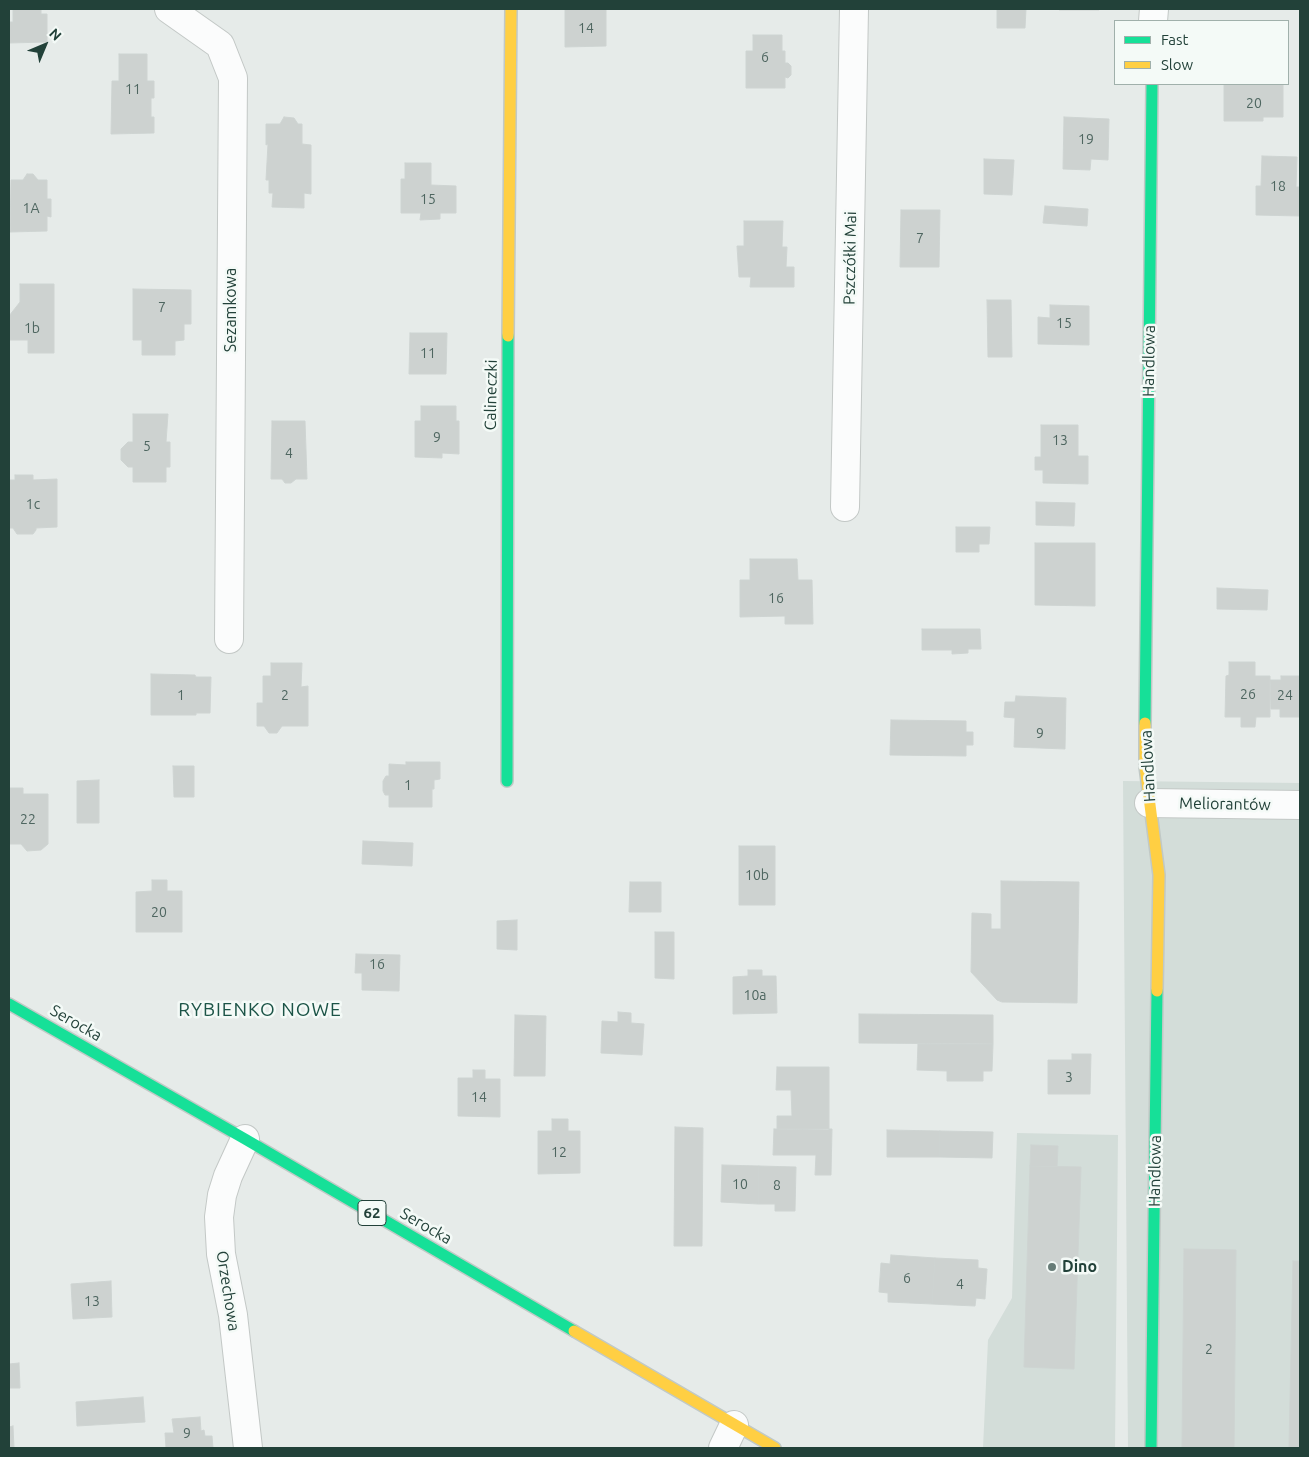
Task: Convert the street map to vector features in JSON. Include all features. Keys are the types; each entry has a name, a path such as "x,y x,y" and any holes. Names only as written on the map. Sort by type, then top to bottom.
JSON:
{"street":[{"name":"Sezamkowa","path":"169,9 220,45 233,78 230,639"},
{"name":"Calineczki","path":"507,781 507,446 511,9"},
{"name":"Pszczółki Mai","path":"845,507 854,9"},
{"name":"Handlowa","path":"1151,1448 1158,875 1149,803 1146,758 1152,85"},
{"name":"Meliorantów","path":"1149,803 1300,805"},
{"name":"Serocka","path":"9,1004 245,1139 728,1436 774,1448"},
{"name":"Orzechowa","path":"245,1139 228,1176 218,1217 221,1254 233,1315 248,1448"}],"shaded area":[{"path":"1123,781 1300,783 1300,1448 1128,1448"},
{"path":"1017,1133 1118,1135 1115,1448 983,1448 988,1340 1012,1298"}],"building":[{"path":"13,9 41,9 41,14 47,14 47,42 9,43 9,22 13,22"},
{"path":"565,9 606,9 606,46 565,47"},
{"path":"997,9 1026,9 1025,28 997,28"},
{"path":"1099,9 1099,10 1059,10"},
{"path":"753,35 782,35 782,51 785,51 785,63 791,66 791,75 788,78 785,77 785,88 746,88 746,51 753,51"},
{"path":"119,54 147,54 147,81 154,81 154,98 151,98 151,117 154,117 154,133 111,134 112,81 119,81"},
{"path":"1224,85 1283,85 1283,117 1263,117 1263,121 1224,121"},
{"path":"284,117 294,118 298,124 302,124 302,144 311,145 311,194 304,193 304,208 272,207 273,193 269,193 269,180 266,180 268,144 266,145 266,124 280,124"},
{"path":"1064,117 1109,119 1108,160 1091,159 1090,170 1063,169"},
{"path":"1262,156 1297,157 1296,187 1300,187 1300,216 1256,215 1256,186 1261,186"},
{"path":"984,159 1014,160 1012,195 984,194"},
{"path":"405,163 431,163 431,185 456,186 456,213 440,213 440,219 420,220 421,213 401,213 401,179 405,179"},
{"path":"27,174 33,174 38,180 47,180 47,199 51,199 51,217 47,216 47,231 10,232 11,180 23,180"},
{"path":"1045,206 1088,209 1087,226 1043,223"},
{"path":"901,210 940,210 939,267 900,267"},
{"path":"744,221 783,221 782,247 787,247 786,267 794,267 794,287 750,287 751,277 739,277 737,246 744,246"},
{"path":"20,284 54,284 54,353 28,353 28,340 10,340 9,316 20,302"},
{"path":"133,289 191,290 191,324 184,324 184,340 175,341 175,355 142,355 142,340 133,340"},
{"path":"987,300 1011,300 1012,357 988,357"},
{"path":"1050,305 1089,306 1089,345 1038,344 1038,317 1050,318"},
{"path":"410,333 447,333 446,374 409,374"},
{"path":"421,406 456,406 456,421 459,421 459,454 442,453 442,458 415,457 415,421 421,421"},
{"path":"133,414 168,414 166,442 170,442 170,467 166,467 166,482 133,482 133,467 128,467 121,460 121,449 128,442 133,442"},
{"path":"272,421 305,421 307,479 296,479 291,483 285,483 282,479 271,479"},
{"path":"1041,425 1078,425 1078,456 1088,456 1088,484 1043,483 1043,470 1035,470 1035,457 1041,457"},
{"path":"15,475 33,475 33,480 57,479 57,527 36,528 33,534 17,534 13,528 9,528 9,480 15,480"},
{"path":"1036,502 1075,503 1074,526 1036,525"},
{"path":"956,527 990,527 989,544 979,544 979,552 956,552"},
{"path":"1035,543 1095,543 1095,606 1035,605"},
{"path":"750,559 797,559 798,580 812,580 813,624 785,624 785,616 740,617 740,580 750,580"},
{"path":"1217,588 1268,590 1267,610 1217,609"},
{"path":"922,629 980,629 981,649 968,649 968,653 952,654 952,650 922,650"},
{"path":"1229,662 1255,662 1255,676 1270,676 1270,717 1256,717 1255,727 1241,727 1241,717 1225,717 1226,676 1229,675"},
{"path":"271,663 302,663 301,687 308,686 308,726 282,726 277,733 269,733 264,726 257,726 257,703 263,703 263,676 271,676"},
{"path":"151,674 211,677 210,713 196,713 196,715 151,715"},
{"path":"1281,676 1300,676 1300,717 1280,717 1280,709 1271,709 1270,680 1281,680"},
{"path":"1016,696 1066,698 1065,749 1014,747 1015,718 1004,717 1005,702 1015,702"},
{"path":"891,720 966,721 966,732 973,732 973,745 966,745 966,756 890,755"},
{"path":"406,762 440,762 440,779 434,780 434,789 432,789 432,807 389,807 389,795 385,795 383,791 383,781 386,776 389,776 389,764 406,765"},
{"path":"173,766 194,766 194,797 174,797"},
{"path":"99,780 99,823 77,823 77,781"},
{"path":"9,788 23,788 23,794 48,794 48,844 41,850 27,851 21,844 9,844"},
{"path":"363,841 413,843 412,866 362,864"},
{"path":"739,846 775,846 775,905 739,905"},
{"path":"152,880 167,880 167,891 182,891 182,932 136,932 136,892 152,891"},
{"path":"1001,881 1079,882 1077,1003 1002,1002 997,1000 971,972 972,913 991,914 991,929 1001,929"},
{"path":"630,882 661,882 661,912 629,912"},
{"path":"517,920 517,950 497,949 497,921"},
{"path":"655,932 674,932 674,979 655,978"},
{"path":"356,954 400,955 399,991 362,990 362,973 355,973"},
{"path":"748,970 762,970 762,976 776,976 777,1013 733,1014 733,977 748,976"},
{"path":"618,1012 631,1013 631,1023 644,1024 642,1055 601,1053 602,1021 618,1022"},
{"path":"859,1014 993,1015 993,1044 859,1043"},
{"path":"515,1015 546,1016 545,1076 514,1076"},
{"path":"918,1044 993,1044 992,1071 983,1071 983,1081 947,1081 947,1071 917,1070"},
{"path":"1072,1054 1091,1054 1090,1094 1048,1094 1048,1060 1072,1060"},
{"path":"777,1067 829,1067 829,1130 777,1129 777,1116 792,1116 791,1090 776,1090"},
{"path":"473,1070 485,1070 485,1079 500,1079 500,1117 458,1116 458,1078 473,1078"},
{"path":"552,1119 568,1119 568,1131 580,1131 580,1173 538,1174 538,1131 552,1131"},
{"path":"675,1127 703,1128 702,1246 674,1246"},
{"path":"774,1129 832,1129 831,1175 815,1175 816,1155 773,1155"},
{"path":"887,1130 940,1131 939,1157 887,1157"},
{"path":"940,1131 993,1132 992,1158 939,1157"},
{"path":"1031,1145 1058,1146 1057,1167 1030,1166"},
{"path":"722,1165 759,1166 758,1204 721,1202"},
{"path":"759,1166 796,1167 795,1211 775,1211 775,1204 758,1204"},
{"name":"Dino","path":"1030,1166 1081,1167 1074,1369 1024,1367"},
{"path":"1184,1249 1236,1250 1234,1448 1182,1448"},
{"path":"891,1255 935,1258 932,1304 888,1302 888,1293 879,1292 881,1263 890,1264"},
{"path":"935,1258 978,1260 978,1268 987,1269 985,1299 976,1298 975,1306 932,1304"},
{"path":"1293,1261 1300,1261 1300,1448 1289,1448"},
{"path":"111,1281 112,1317 73,1319 71,1284"},
{"path":"19,1363 20,1388 9,1388 9,1364"},
{"path":"143,1397 145,1422 77,1426 76,1402"},
{"path":"200,1417 201,1431 204,1430 205,1436 212,1436 213,1448 166,1448 165,1433 174,1433 172,1419"},
{"path":"13,1426 14,1448 9,1448 9,1427"}],"traffic: fast":[{"path":"1145,723 1152,85"},
{"path":"507,781 508,336"},
{"path":"1151,1448 1157,991"},
{"path":"9,1004 574,1331"}],"traffic: slow":[{"path":"508,336 511,9"},
{"path":"1145,723 1145,766 1159,875 1157,991"},
{"path":"574,1331 775,1448"}],"place":[{"name":"Dino","path":"1052,1267"}],"district":[{"name":"RYBIENKO NOWE","path":"260,1010"}]}
